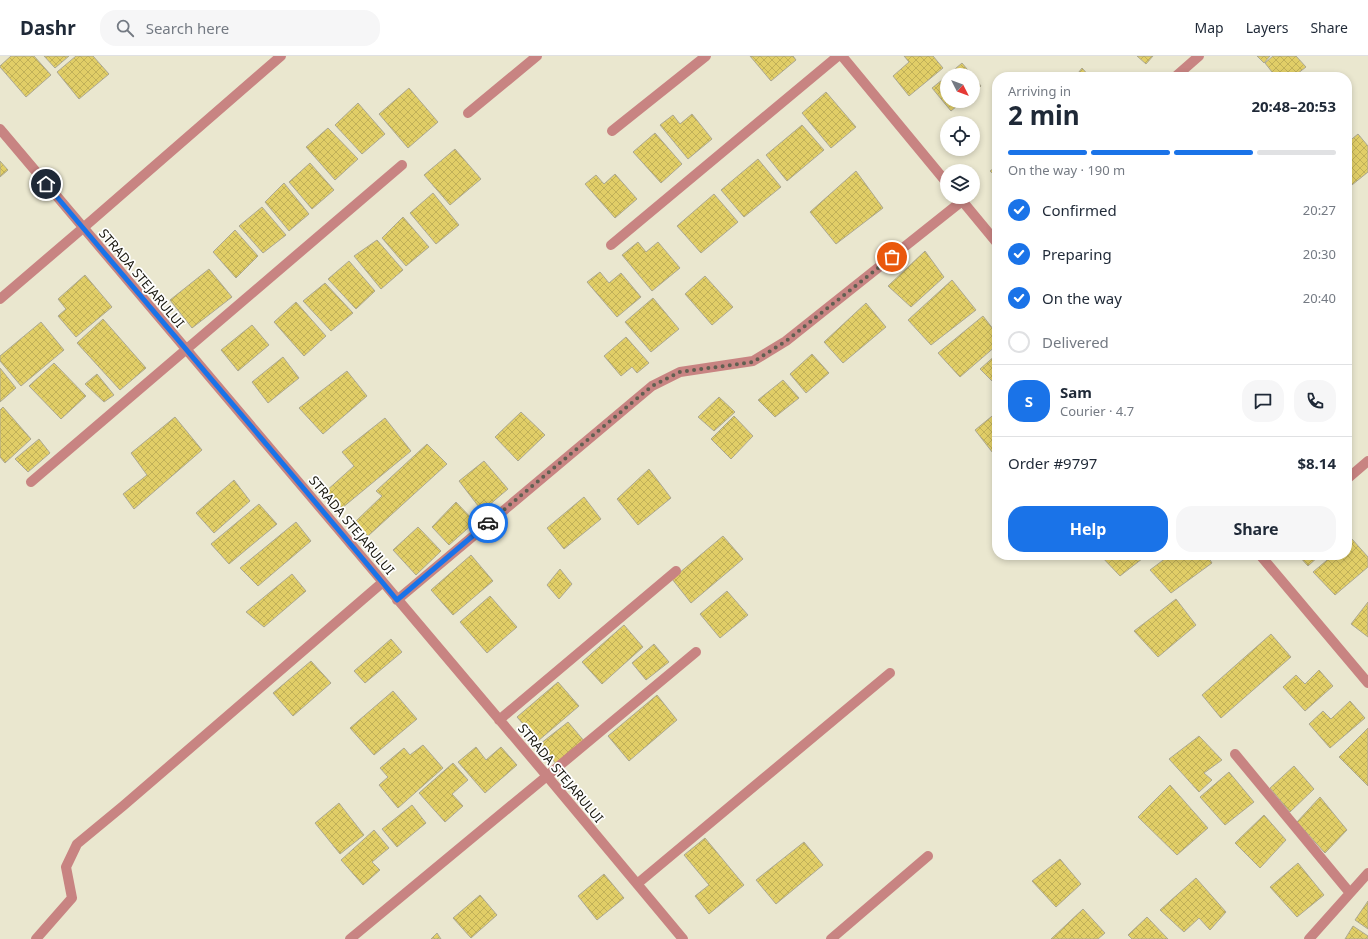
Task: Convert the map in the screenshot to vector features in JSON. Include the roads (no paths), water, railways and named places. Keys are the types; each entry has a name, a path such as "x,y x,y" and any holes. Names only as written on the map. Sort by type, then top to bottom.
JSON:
{"street":[{"path":"0,298 281,56"},
{"path":"468,113 538,56"},
{"path":"612,131 706,56"},
{"path":"611,245 838,56"},
{"path":"842,56 940,175"},
{"path":"1181,72 1199,56"},
{"name":"STRADA STEJARULUI","path":"0,129 186,350 249,422 397,600 548,776 683,939"},
{"path":"31,482 402,165"},
{"path":"397,600 652,386 680,372 753,362 786,341 955,204"},
{"path":"965,204 992,234"},
{"path":"1352,475 1368,461"},
{"path":"1264,560 1368,683"},
{"path":"499,720 676,571"},
{"path":"36,939 72,898 66,867 77,844 382,582"},
{"path":"350,939 696,652"},
{"path":"637,884 890,673"},
{"path":"1235,754 1350,893"},
{"path":"831,939 928,856"},
{"path":"1309,939 1368,873"}]}
